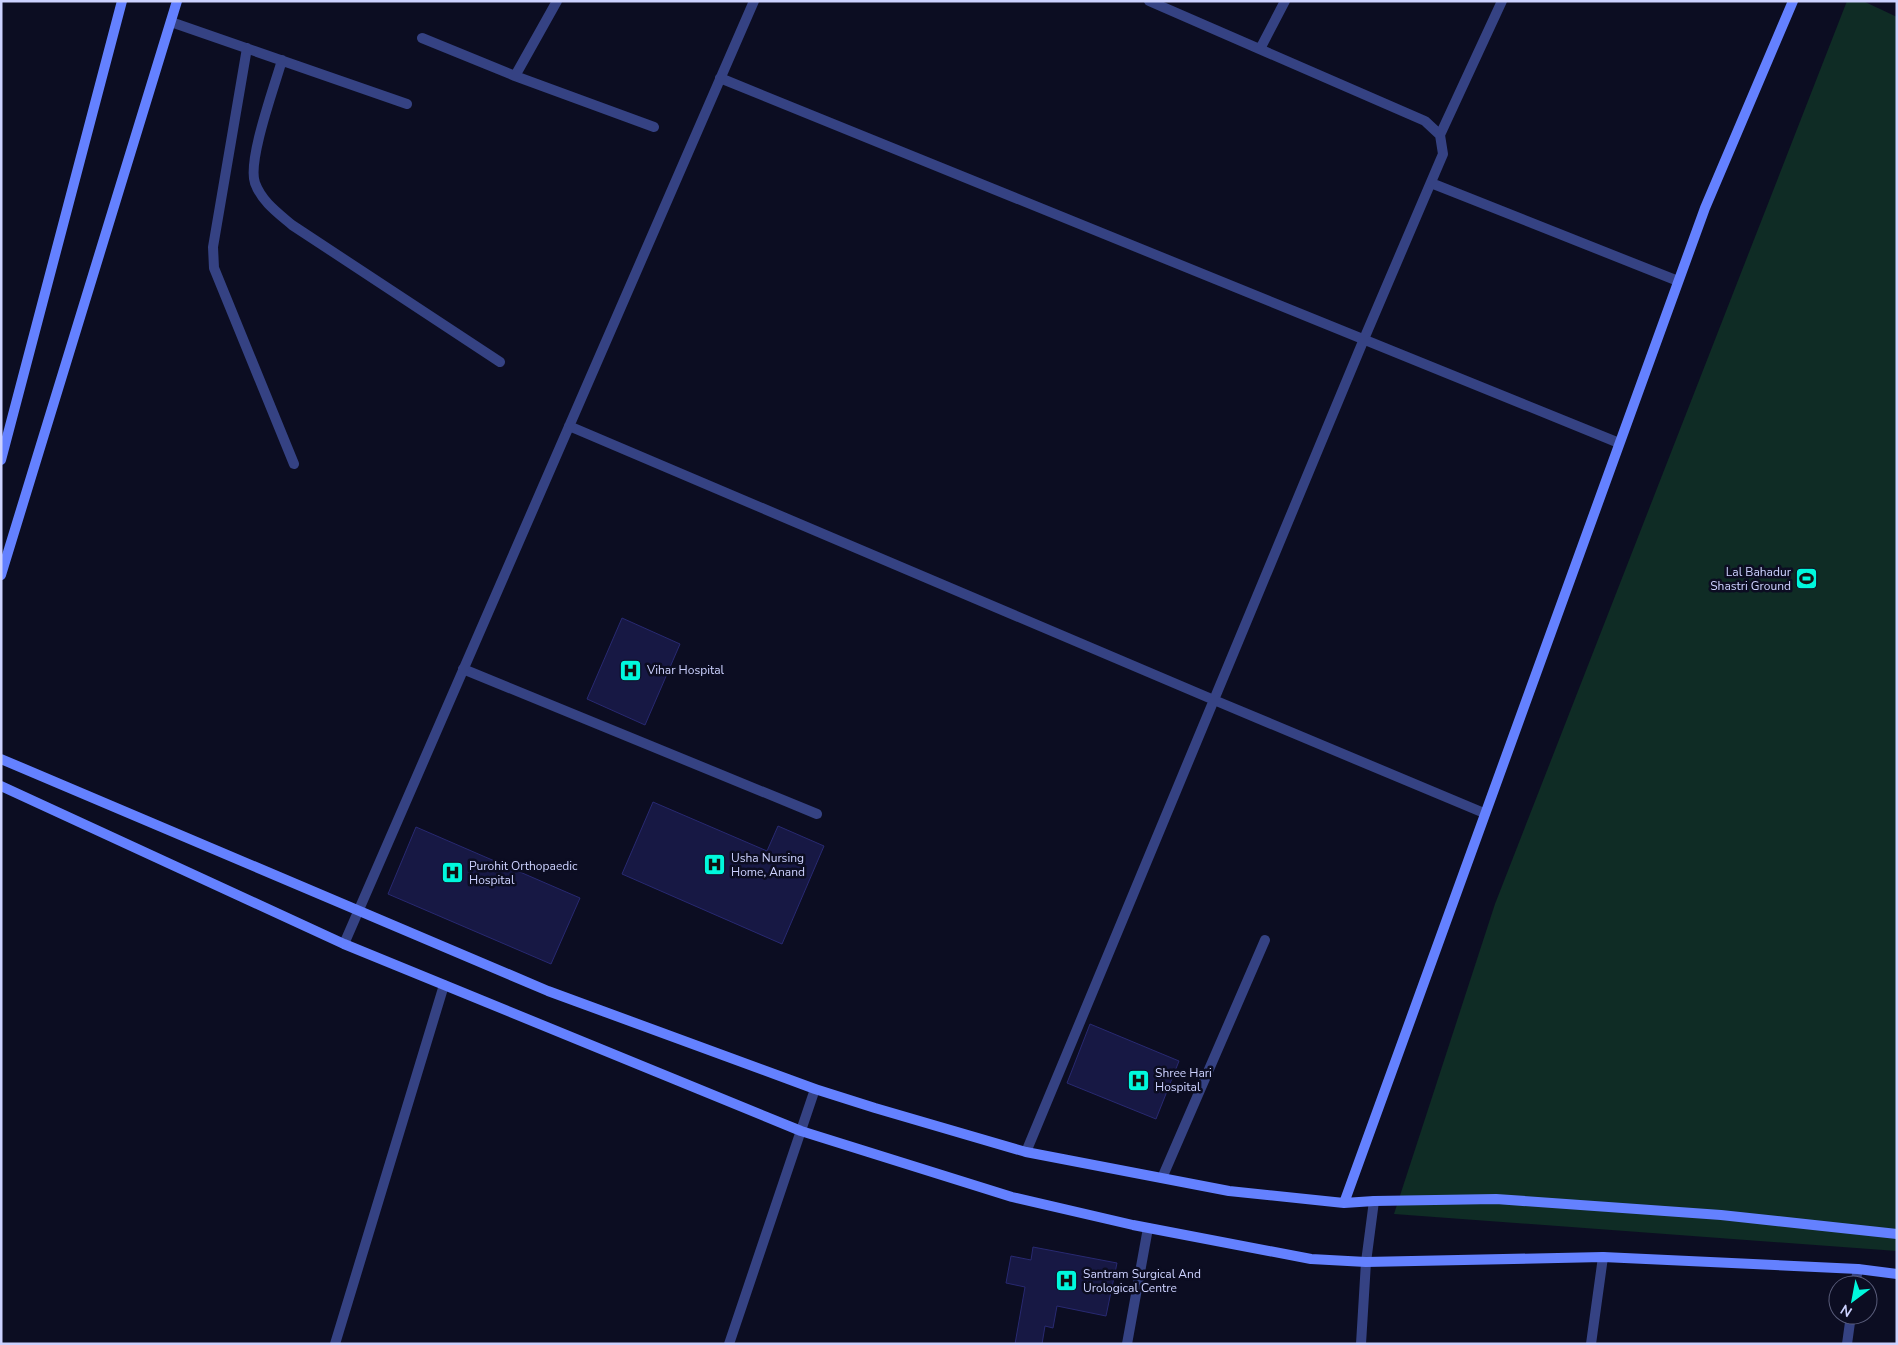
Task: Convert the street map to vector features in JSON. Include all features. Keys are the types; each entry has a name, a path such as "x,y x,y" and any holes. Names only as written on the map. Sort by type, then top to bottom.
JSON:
{"street":[{"path":"1,460 122,1"},
{"path":"1,575 177,1"},
{"path":"515,76 557,1"},
{"path":"344,944 754,1"},
{"path":"1149,1 1424,121 1440,135"},
{"path":"1260,50 1285,1"},
{"path":"1026,1152 1364,339 1443,154 1440,135 1502,1"},
{"path":"1344,1203 1705,208 1793,1"},
{"path":"171,22 407,104"},
{"path":"422,38 515,76 654,127"},
{"path":"247,48 213,247 214,268 294,464"},
{"path":"282,60 255,157 254,181 264,200 292,226 500,362"},
{"path":"720,78 1619,443"},
{"path":"1431,183 1678,281"},
{"path":"569,426 1484,813"},
{"path":"463,669 817,814"},
{"path":"1,759 548,991 816,1089 1026,1152 1229,1191 1344,1203 1496,1199 1721,1215 1897,1234"},
{"path":"1,786 344,944 801,1131 1012,1196 1148,1228 1311,1259 1366,1262 1603,1257 1858,1269 1897,1274"},
{"path":"1162,1178 1265,940"},
{"path":"335,1344 444,985"},
{"path":"729,1344 816,1089"},
{"path":"1361,1344 1366,1262 1374,1201"},
{"path":"1127,1344 1148,1228"},
{"path":"1591,1344 1603,1257"},
{"path":"1857,1275 1858,1269"},
{"path":"1847,1344 1850,1325"}],"green space":[{"path":"1847,1 1863,1 1897,17 1897,1251 1394,1214 1495,904"}],"building":[{"path":"622,618 680,644 645,725 587,699"},
{"path":"653,802 767,851 778,826 824,846 782,944 622,874"},
{"path":"416,827 580,898 551,964 388,894"},
{"path":"1090,1024 1179,1061 1156,1119 1067,1083"},
{"path":"1033,1247 1117,1263 1106,1316 1057,1306 1053,1328 1045,1326 1042,1344 1015,1344 1025,1287 1006,1283 1011,1256 1031,1260"}],"place":[{"name":"Lal Bahadur Shastri Ground","path":"1807,579"},
{"name":"Vihar Hospital","path":"631,670"},
{"name":"Usha Nursing Home, Anand","path":"715,865"},
{"name":"Purohit Orthopaedic Hospital","path":"453,873"},
{"name":"Shree Hari Hospital","path":"1139,1080"},
{"name":"Santram Surgical And Urological Centre","path":"1067,1281"}]}
